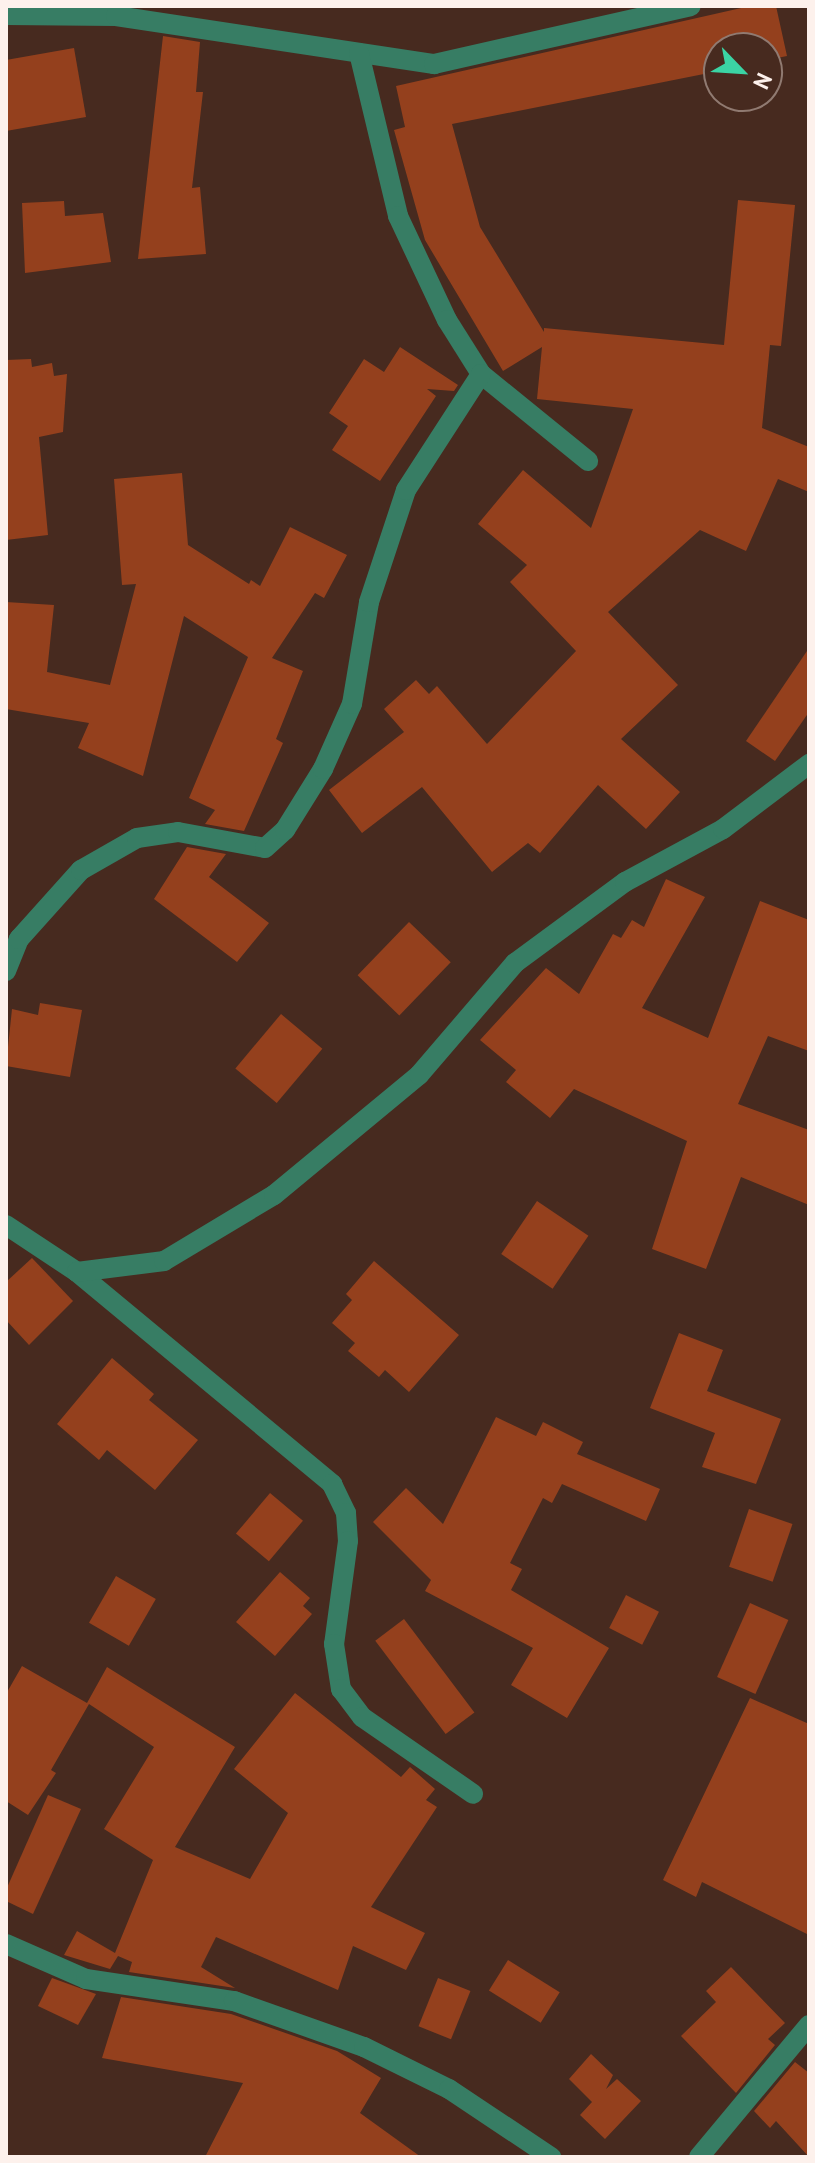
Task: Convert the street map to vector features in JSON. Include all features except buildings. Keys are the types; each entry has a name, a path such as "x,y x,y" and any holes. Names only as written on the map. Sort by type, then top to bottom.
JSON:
{"street":[{"path":"6,15 116,16 434,64 691,6"},
{"path":"359,53 398,216 447,320 481,374 588,461"},
{"path":"6,971 19,939 81,870 137,838 178,832 265,848 285,830 323,769 352,704 369,602 406,490 481,374"},
{"path":"77,1272 164,1261 274,1195 419,1075 515,963 625,882 723,829 809,764"},
{"path":"6,1225 77,1272 332,1484 346,1513 348,1541 334,1644 341,1689 362,1717 473,1794"},
{"path":"6,1944 86,1979 234,2001 336,2036 449,2089 551,2157"},
{"path":"699,2157 809,2025"}]}
